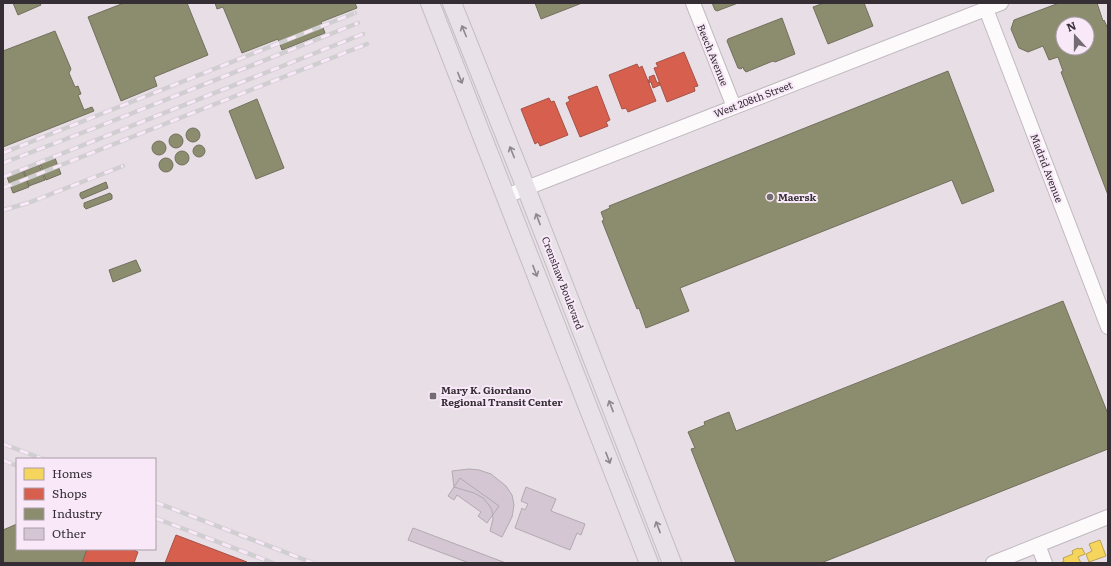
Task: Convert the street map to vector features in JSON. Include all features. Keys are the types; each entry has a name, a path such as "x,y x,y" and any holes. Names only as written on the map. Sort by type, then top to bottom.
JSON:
{"main road":[{"path":"430,3 649,563"},
{"name":"Crenshaw Boulevard","path":"452,3 526,188 672,563"}],"street":[{"name":"Beech Avenue","path":"693,3 734,107"},
{"name":"West 208th Street","path":"506,196 1000,3"},
{"name":"Madrid Avenue","path":"986,9 1108,327"},
{"path":"993,563 1108,517"},
{"path":"1038,545 1045,563"}],"building: Homes":[{"path":"1100,540 1106,556 1089,562 1086,554 1092,551 1089,544"},
{"path":"1082,548 1085,554 1078,557 1081,563 1062,563 1064,561 1063,558 1073,554 1072,551"}],"building: Shops":[{"path":"684,52 698,86 694,87 695,91 667,102 654,68 658,67 656,63"},
{"path":"637,64 639,68 642,66 656,101 628,112 626,108 622,109 609,75"},
{"path":"654,75 657,83 659,82 660,85 653,88 651,82 649,83 648,80 650,80 649,77"},
{"path":"597,86 610,120 606,122 608,126 580,137 566,103 570,101 568,97"},
{"path":"549,98 551,102 554,101 568,135 540,146 538,142 535,144 521,109"},
{"path":"176,535 247,562 165,563"},
{"path":"87,550 134,550 138,552 134,563 82,563"}],"building: Industry":[{"path":"13,3 40,3 41,5 18,15"},
{"path":"124,3 187,3 208,55 154,77 157,86 121,101 88,17"},
{"path":"215,3 355,3 357,8 321,22 325,33 282,50 278,39 242,53 223,7 217,9"},
{"path":"535,3 582,3 541,19"},
{"path":"712,3 738,3 717,11"},
{"path":"824,3 864,3 873,26 828,44 813,7"},
{"path":"1059,3 1097,3 1103,21 1104,20 1108,29 1108,195 1061,72 1063,71 1058,57 1049,60 1043,46 1028,52 1019,48 1011,29 1014,20"},
{"path":"782,18 795,54 746,72 743,67 741,69 738,68 727,41 728,39"},
{"path":"55,31 71,69 69,73 75,87 78,86 81,94 78,95 84,110 92,107 94,111 3,147 3,51"},
{"name":"Maersk","path":"948,71 994,191 962,204 952,180 680,288 689,311 646,328 602,221 604,220 601,212 610,208 609,206"},
{"path":"257,99 284,168 256,179 229,111"},
{"path":"193,128 198,130 200,135 198,140 193,142 188,140 186,135 188,130"},
{"path":"176,134 181,136 183,141 181,146 176,148 171,146 169,141 171,136"},
{"path":"159,141 164,143 166,148 164,153 159,155 154,153 152,148 154,143"},
{"path":"197,145 201,145 205,151 201,157 197,157 193,153 193,149"},
{"path":"182,151 187,153 189,158 187,163 182,165 177,163 175,158 177,153"},
{"path":"55,158 61,174 46,180 40,164"},
{"path":"166,158 171,160 173,165 171,170 166,172 161,170 159,165 161,160"},
{"path":"39,165 45,180 29,186 24,171"},
{"path":"23,171 29,187 13,193 7,177"},
{"path":"106,182 108,188 82,199 80,196 80,193"},
{"path":"110,193 112,195 112,199 86,209 84,207 84,203"},
{"path":"136,260 141,271 113,282 109,270"},
{"path":"1063,301 1108,414 1108,449 821,563 736,563 691,449 695,448 688,432 705,425 704,422 729,412 736,431"},
{"path":"16,524 16,550 87,550 82,563 3,563 3,530"}],"building: Other":[{"path":"469,469 479,470 491,474 506,486 512,495 514,505 512,517 502,537 490,531 493,519 492,510 483,498 474,493 454,487 452,471"},
{"path":"460,478 499,506 487,523 478,516 481,512 457,495 454,500 448,496"},
{"path":"526,487 556,499 551,511 585,524 581,535 577,533 570,550 515,528 522,508 525,510 528,504 521,501"},
{"path":"413,528 506,563 469,563 408,540"}],"railway":[{"path":"3,153 355,13"},
{"path":"3,163 358,23"},
{"path":"3,177 363,34"},
{"path":"3,188 367,44"},
{"path":"3,210 28,203 123,166"},
{"path":"3,444 40,458"},
{"path":"3,460 16,466"},
{"path":"156,502 313,563"},
{"path":"156,518 273,563"}],"place":[{"name":"Maersk","path":"770,197"},
{"name":"Mary K. Giordano Regional Transit Center","path":"433,396"}]}
